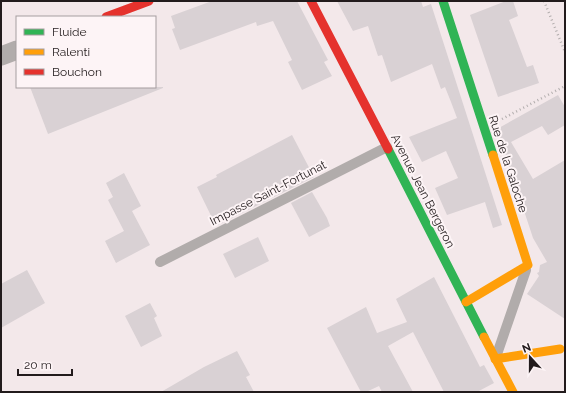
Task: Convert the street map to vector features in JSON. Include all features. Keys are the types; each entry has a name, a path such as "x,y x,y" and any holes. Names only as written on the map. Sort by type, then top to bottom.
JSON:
{"street":[{"path":"109,16 149,1"},
{"name":"Avenue Jean Bergeron","path":"311,1 513,392"},
{"name":"Rue de la Galoche","path":"443,1 528,266"},
{"path":"1,56 16,50"},
{"path":"466,302 528,266"},
{"path":"495,359 560,349"}],"lane":[{"name":"Impasse Saint-Fortunat","path":"160,262 387,148"},
{"path":"495,359 528,266"}],"path":[{"path":"544,1 565,52"},
{"path":"484,128 565,86"}],"building":[{"path":"212,1 297,1 328,60 324,62 332,76 302,90 288,62 292,60 273,21 257,26 256,22 180,50 172,29 175,28 171,16"},
{"path":"337,1 421,1 423,7 431,4 502,225 493,228 485,202 447,215 435,188 458,178 446,151 422,162 409,137 457,118 445,87 441,89 432,64 391,82 382,55 378,56 368,26 353,31"},
{"path":"506,1 513,1 518,16 509,20 527,67 533,65 539,83 498,97 470,15"},
{"path":"163,87 163,88 48,134 30,88"},
{"path":"558,95 565,107 565,125 548,135 542,126 511,142 533,179 565,160 565,319 527,294 539,276 537,273 539,272 540,265 547,262 533,238 497,129"},
{"path":"292,135 314,177 216,226 197,187 217,177 216,175"},
{"path":"124,173 141,206 132,211 150,245 116,263 105,241 124,231 108,200 113,197 106,183"},
{"path":"312,192 330,226 309,237 291,203"},
{"path":"258,237 269,261 235,278 223,254"},
{"path":"27,270 45,303 1,328 1,284"},
{"path":"434,277 480,367 484,365 494,383 477,392 444,392 413,332 388,346 413,392 382,392 379,386 366,392 361,392 327,328 366,307 377,333 407,322 396,299"},
{"path":"150,303 157,316 154,318 162,336 141,347 125,316"},
{"path":"237,351 250,375 246,377 254,392 161,392 204,367"}],"traffic: fast":[{"path":"443,1 493,155"},
{"path":"388,149 484,337"}],"traffic: slow":[{"path":"466,302 528,265 493,155"},
{"path":"484,337 513,392"},
{"path":"495,359 560,349"}],"traffic: jam":[{"path":"109,16 149,1"},
{"path":"311,1 388,149"}]}
